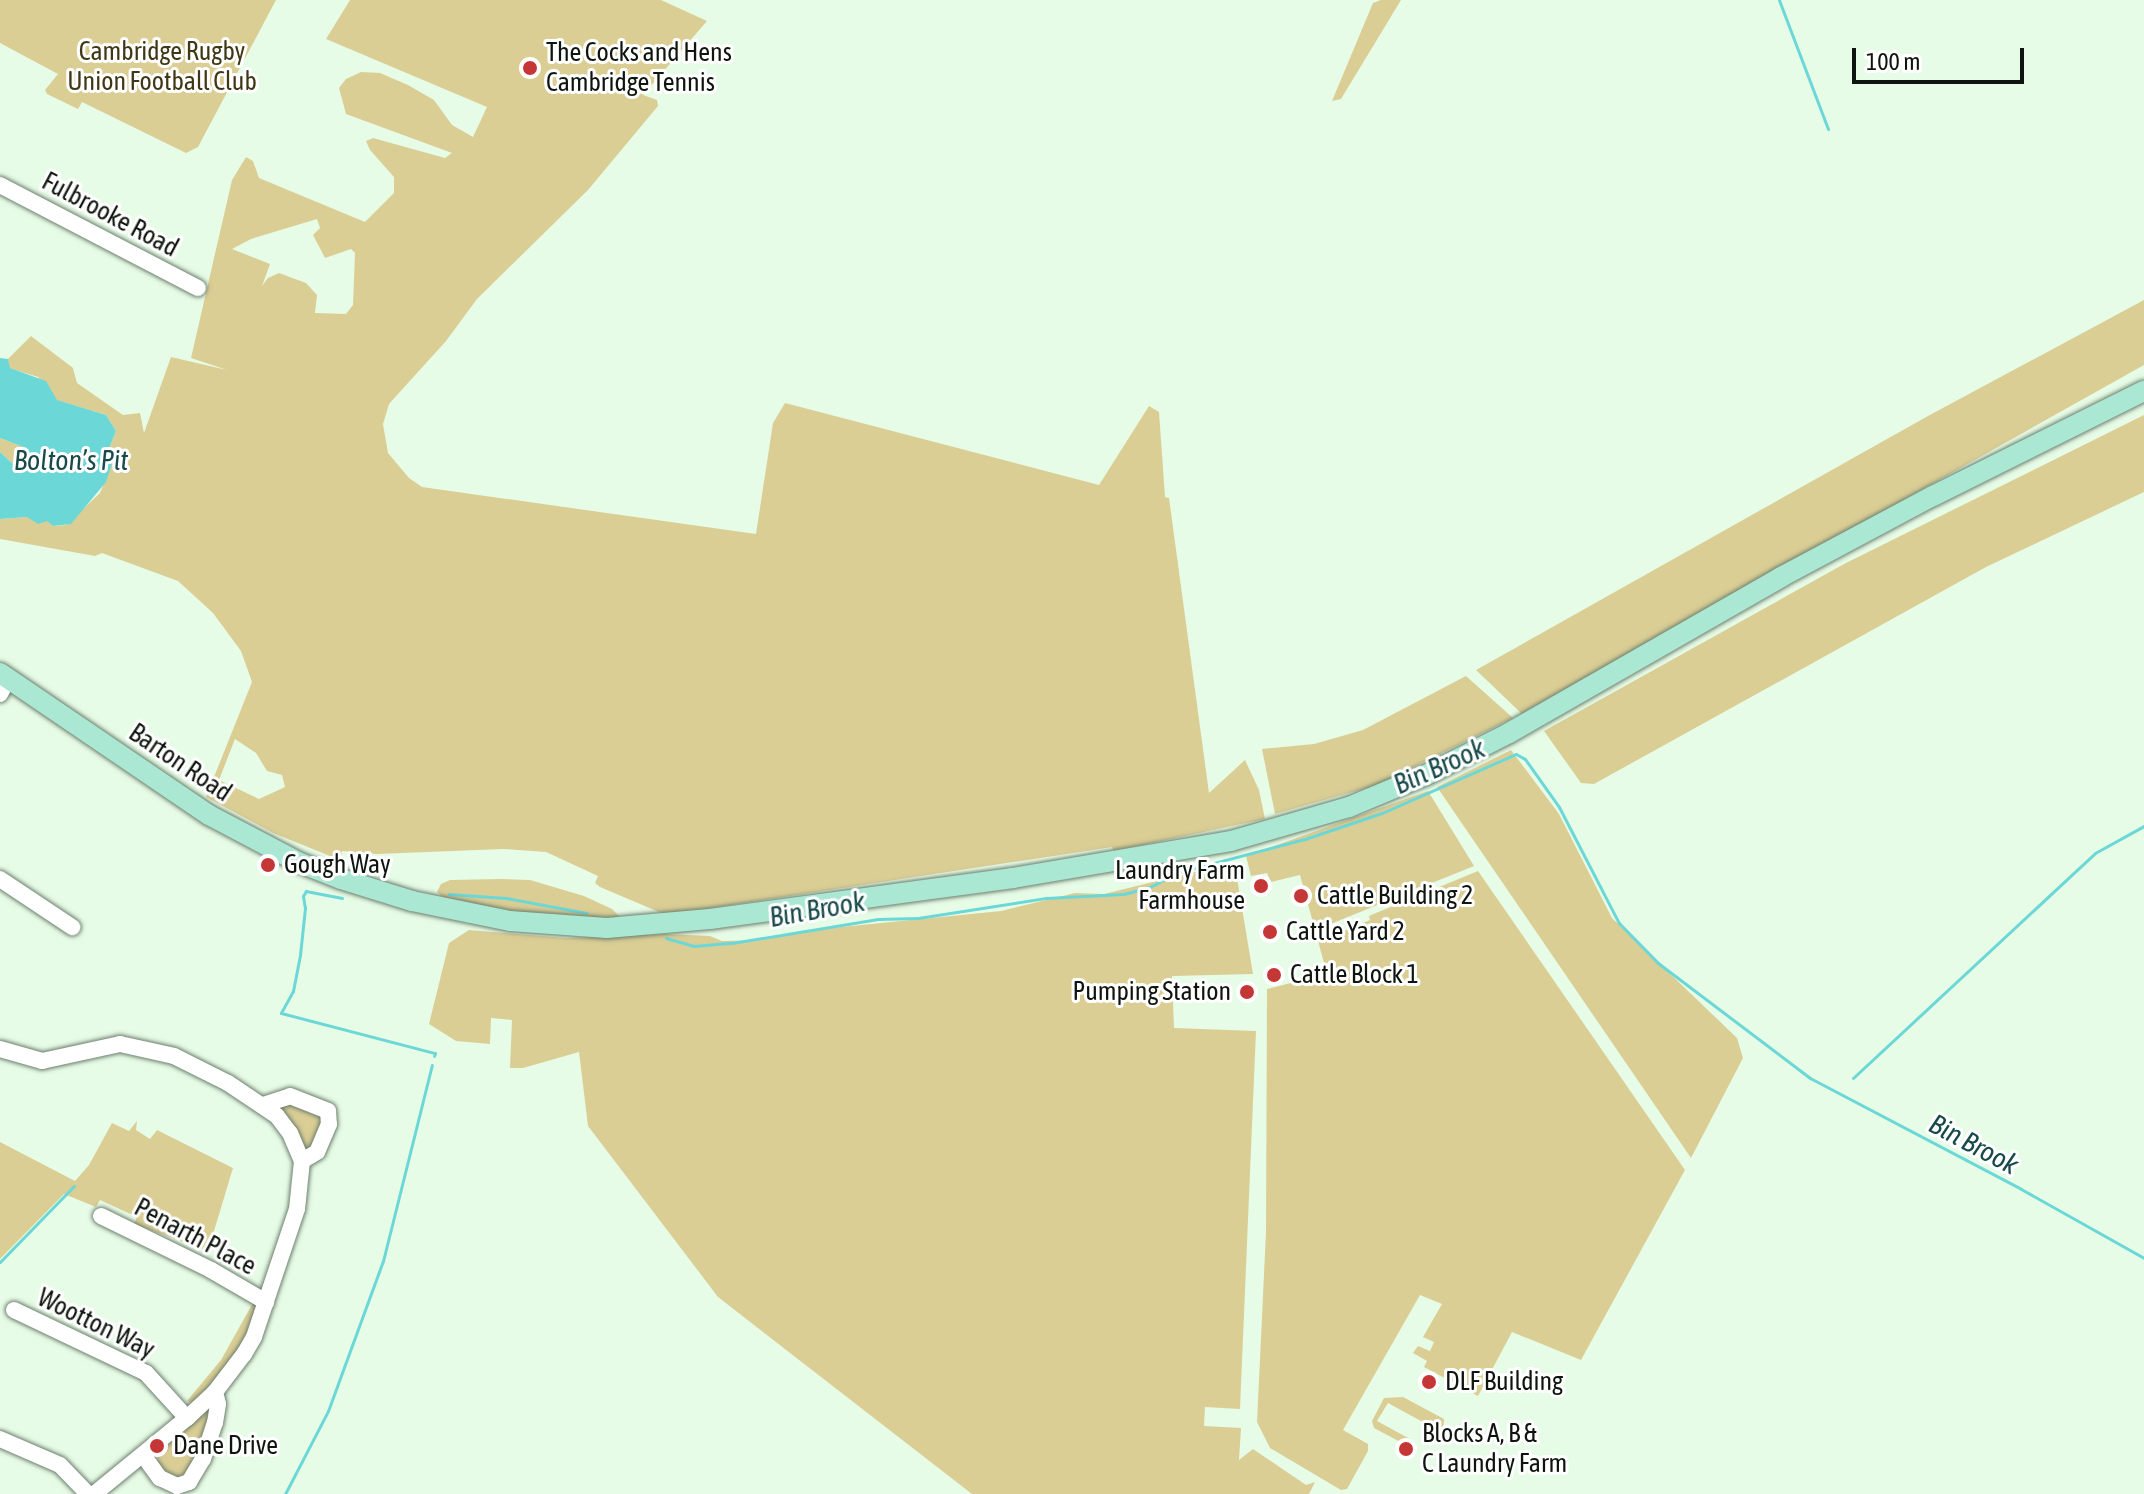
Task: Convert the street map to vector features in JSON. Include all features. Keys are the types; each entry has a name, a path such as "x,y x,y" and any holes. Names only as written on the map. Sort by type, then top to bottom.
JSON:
{"main road":[{"name":"Barton Road","path":"3,682 209,815 298,862 412,901 482,916 607,928 710,919 1013,878 1259,834 1349,807 1426,775 1509,733 1674,637 1919,503 2144,391"}],"street":[{"name":"Fulbrooke Road","path":"0,185 198,288"},
{"path":"0,879 59,913 72,927"},
{"path":"0,1049 42,1061 120,1044 174,1056 263,1105 290,1133 302,1161 297,1209 249,1345 215,1392 94,1494"},
{"path":"263,1105 290,1096 328,1111 329,1124 317,1152 302,1161"},
{"name":"Penarth Place","path":"101,1216 211,1270 266,1302"},
{"name":"Wootton Way","path":"14,1310 146,1373 187,1418"},
{"path":"143,1455 160,1478 177,1486 189,1482 203,1459 215,1423 218,1404 215,1392"},
{"path":"0,1439 60,1465 88,1494"}],"green space":[{"name":"Cambridge Rugby Union Football Club","path":"0,0 276,0 198,147 186,153 82,102 78,109 47,94 45,90 58,74 0,43"},
{"path":"350,0 661,0 707,21 643,95 657,100 658,106 588,190 477,299 446,341 389,404 383,424 388,453 409,478 422,487 756,534 773,423 785,403 1099,485 1149,406 1159,412 1165,497 1169,498 1209,793 1245,760 1259,790 1265,819 1114,851 1112,847 666,915 600,887 595,883 598,876 546,852 503,849 377,854 342,851 340,860 273,833 206,797 252,682 241,651 213,613 178,581 102,553 95,556 0,539 0,519 27,517 47,520 53,526 66,525 100,493 114,458 110,446 116,431 106,415 56,400 38,377 9,368 8,359 31,336 73,368 77,383 123,415 140,413 144,433 171,357 227,370 191,358 232,180 246,157 253,161 259,178 365,222 394,193 394,177 366,141 373,138 445,158 452,153 346,114 339,88 346,79 361,72 380,73 408,85 434,100 452,125 473,137 487,107 326,39","holes":["317,219 320,228 313,235 325,258 351,249 355,253 353,305 346,314 315,313 317,295 306,283 279,273 268,278 262,286 270,264 232,249 251,239","235,739 256,753 267,771 282,775 285,787 259,799 219,780"]},
{"path":"1401,0 1341,99 1332,101 1373,3"},
{"path":"2144,300 2144,365 1522,714 1476,670 1928,416"},
{"path":"2144,415 2144,492 1986,567 1594,784 1581,783 1544,731 1844,564"},
{"path":"0,438 26,448 31,455 31,465 24,469 13,464 0,452"},
{"path":"1466,676 1513,718 1377,785 1275,814 1262,749 1314,744 1363,730"},
{"path":"1511,750 1559,814 1612,918 1737,1038 1743,1058 1691,1158 1437,787"},
{"path":"1428,791 1474,866 1323,927 1332,936 1370,920 1369,916 1478,871 1685,1170 1581,1360 1512,1332 1478,1396 1424,1367 1427,1361 1413,1353 1418,1346 1430,1351 1434,1342 1423,1337 1442,1304 1420,1295 1343,1430 1368,1444 1368,1451 1347,1489 1341,1490 1270,1448 1257,1422 1266,1232 1267,989 1327,974 1300,875 1271,882 1267,873 1251,876 1246,856"},
{"path":"1235,866 1253,974 1172,976 1174,1028 1256,1031 1240,1409 1205,1407 1204,1426 1241,1428 1239,1460 1253,1449 1306,1485 1315,1482 1309,1494 972,1494 718,1297 588,1126 579,1052 523,1068 510,1068 512,1020 491,1018 490,1044 456,1041 429,1024 449,943 469,930 566,938 665,934 710,936 722,941 761,940 801,931 1001,911 1075,893 1104,894 1198,871"},
{"path":"450,880 530,880 584,896 612,909 621,918 571,922 447,901 437,892 441,884"},
{"path":"290,1099 322,1111 323,1127 315,1149 306,1153 278,1104"},
{"path":"137,1121 136,1130 150,1139 157,1130 233,1168 208,1251 134,1224 137,1217 100,1200 96,1207 64,1194 0,1259 0,1142 75,1181 89,1165 112,1123 129,1131"},
{"path":"254,1301 259,1310 241,1350 193,1403 187,1401 221,1360"},
{"path":"1403,1397 1444,1419 1443,1433 1388,1403 1377,1421 1410,1439 1406,1445 1374,1428 1372,1421 1384,1398"},
{"path":"211,1406 205,1441 198,1445 190,1467 193,1470 179,1479 164,1475 157,1464 159,1450"}],"water":[{"name":"Bolton’s Pit","path":"0,358 8,359 10,368 46,381 57,400 106,415 116,431 110,446 114,458 106,482 71,524 53,526 47,521 38,524 27,517 0,519 0,452 13,464 24,468 31,465 31,455 26,448 0,438"}],"waterway":[{"path":"1779,0 1828,129"},
{"name":"Bin Brook","path":"666,938 694,946 732,943 878,919 918,918 1046,898 1124,894 1150,887 1176,873 1305,839 1382,813 1516,754 1525,759 1559,807 1619,923 1658,963 1810,1078 2144,1258"},
{"path":"1853,1078 2095,853 2144,826"},
{"name":"Bin Brook","path":"342,898 306,891 303,896 305,908 300,955 293,991 281,1013 435,1053 434,1056"},
{"name":"Bin Brook","path":"449,894 506,898 587,913"},
{"path":"285,1494 328,1411 383,1261 432,1065"},
{"name":"Bin Brook","path":"0,1262 74,1186"}],"place":[{"name":"The Cocks and Hens Cambridge Tennis","path":"530,68"},
{"name":"Gough Way","path":"268,865"},
{"name":"Laundry Farm Farmhouse","path":"1261,886"},
{"name":"Cattle Building 2","path":"1301,896"},
{"name":"Cattle Yard 2","path":"1270,932"},
{"name":"Cattle Block 1","path":"1274,975"},
{"name":"Pumping Station","path":"1247,992"},
{"name":"DLF Building","path":"1429,1382"},
{"name":"Dane Drive","path":"157,1446"},
{"name":"Blocks A, B & C Laundry Farm","path":"1406,1449"}]}
